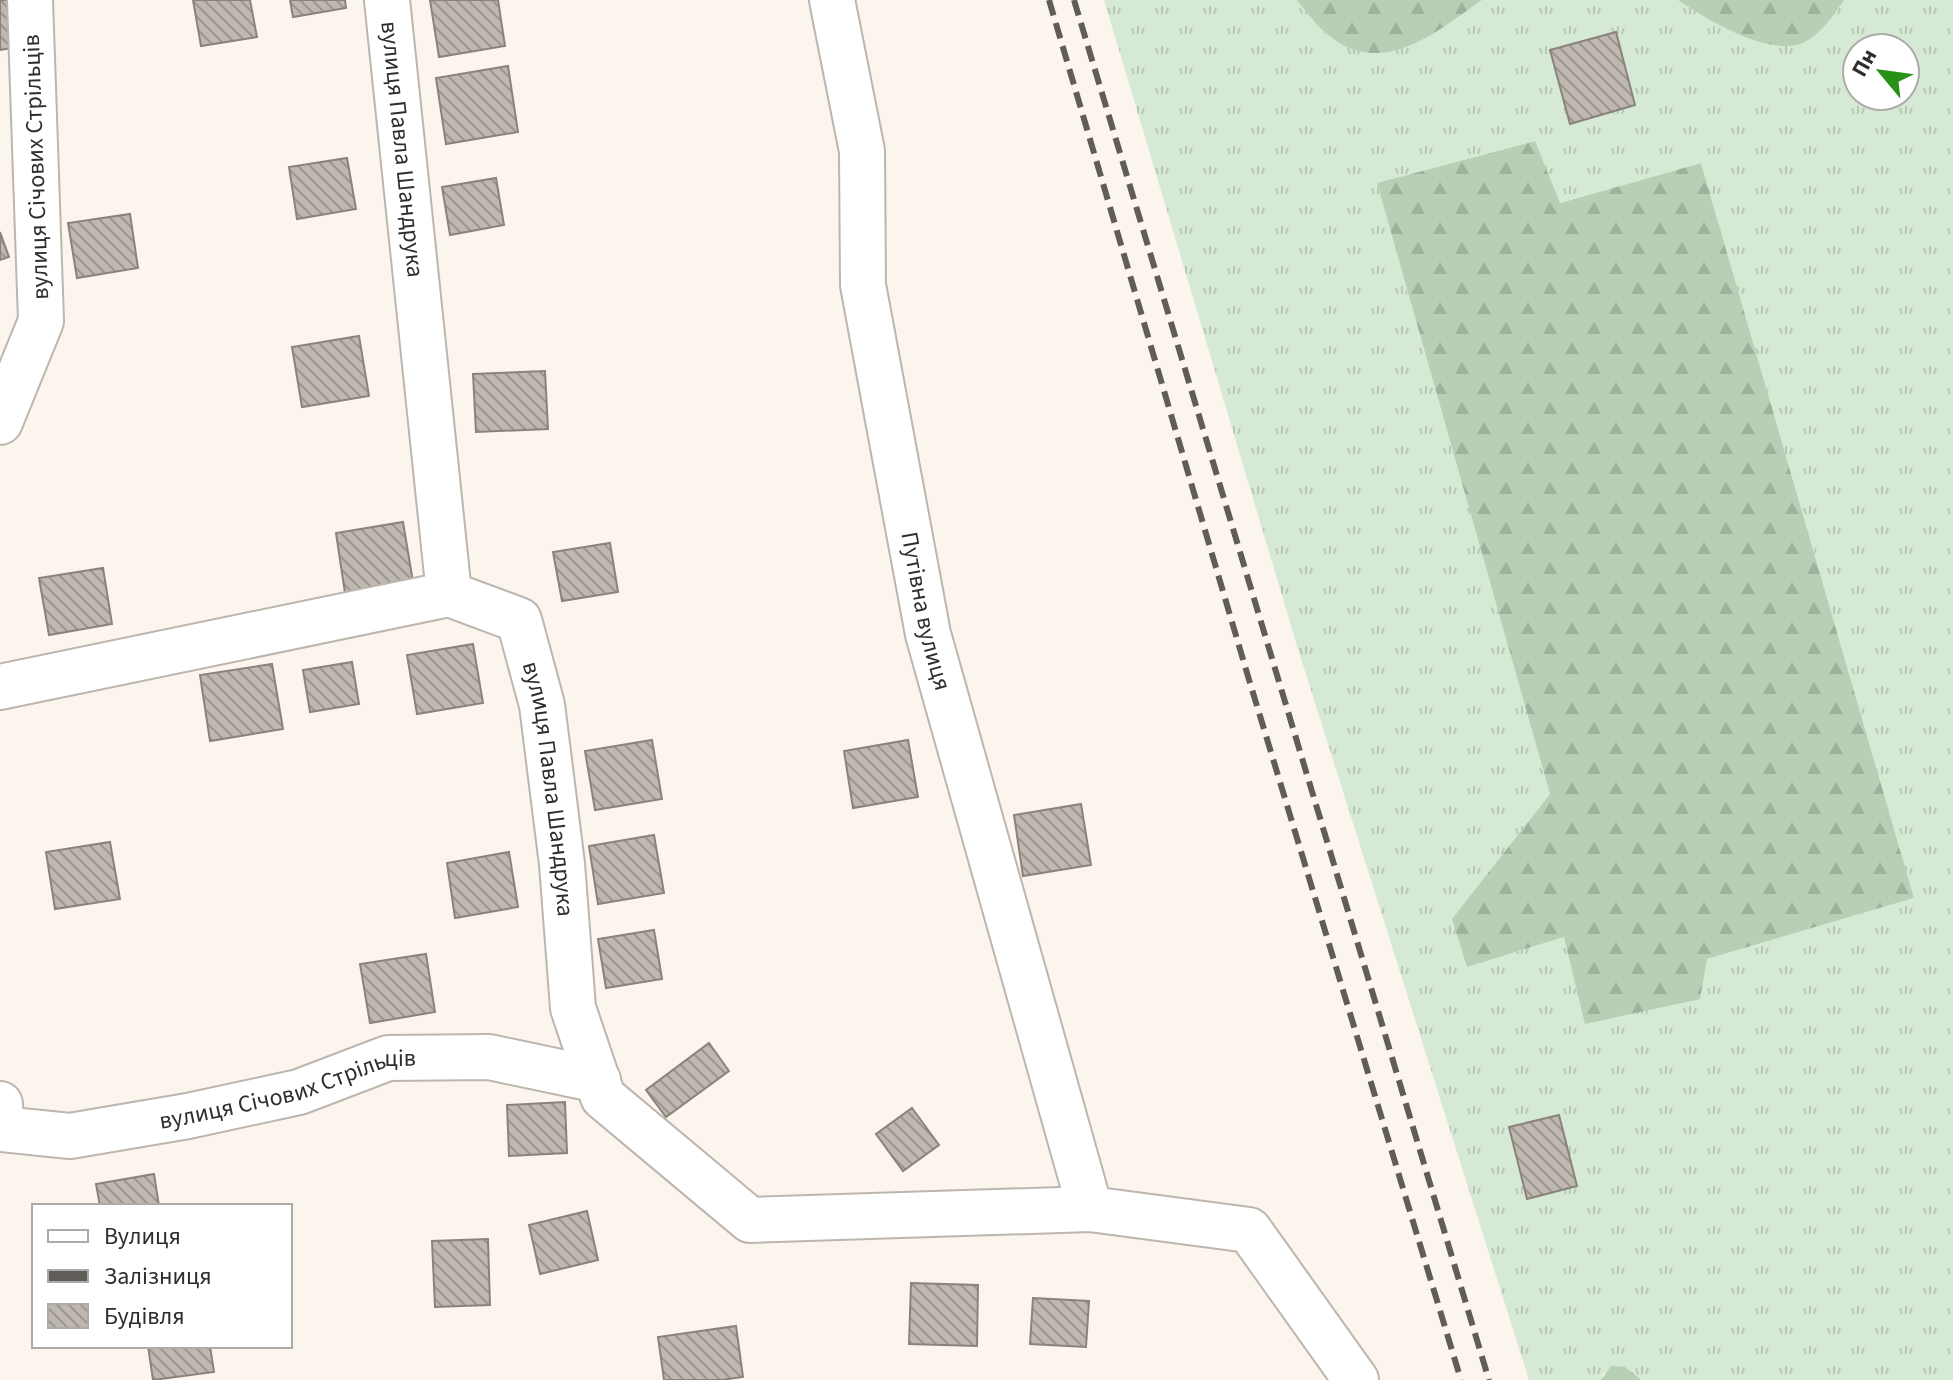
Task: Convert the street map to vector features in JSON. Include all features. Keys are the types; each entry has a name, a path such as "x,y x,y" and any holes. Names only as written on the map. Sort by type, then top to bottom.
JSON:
{"street":[{"name":"вулиця Січових Стрільців","path":"0,422 41,321 30,0"},
{"name":"вулиця Павла Шандрука","path":"387,0 449,594 519,620 542,705 562,864 573,1008 603,1097 750,1220 1090,1209 1249,1230 1356,1380"},
{"name":"Путівна вулиця","path":"832,0 862,151 863,285 928,634 1090,1209"},
{"path":"0,687 449,594"},
{"name":"вулиця Січових Стрільців","path":"0,1104 1,1129 70,1136 188,1116 299,1092 388,1058 489,1057 598,1080"}],"green space":[{"path":"1104,0 1297,0 1327,34 1437,31 1482,0 1678,0 1727,28 1781,46 1837,10 1844,0 1953,0 1953,1380 1643,1380 1640,1377 1604,1373 1601,1380 1529,1380 1298,649","holes":["1535,141 1559,203 1701,163 1914,898 1707,959 1564,937 1468,966 1453,919 1550,794 1377,183"]},
{"path":"1297,0 1482,0 1427,37 1387,52 1367,53 1346,47 1326,33"},
{"path":"1678,0 1844,0 1813,37 1800,44 1786,46 1753,40 1736,33"},
{"path":"1535,141 1560,203 1701,163 1914,898 1707,959 1700,999 1585,1024 1564,937 1467,967 1452,919 1550,794 1377,183"},
{"path":"1611,1366 1625,1367 1642,1380 1601,1380"}],"building":[{"path":"0,0 10,0 18,47 0,50"},
{"path":"193,0 250,0 257,37 201,46"},
{"path":"290,0 345,0 346,8 293,17"},
{"path":"430,0 498,0 505,46 439,57"},
{"path":"1616,32 1635,105 1570,124 1550,50"},
{"path":"508,66 518,132 446,144 436,78"},
{"path":"347,158 356,209 297,219 289,167"},
{"path":"496,178 504,225 450,235 442,187"},
{"path":"130,214 138,268 77,278 68,223"},
{"path":"0,232 9,257 0,260"},
{"path":"359,336 369,396 302,407 292,347"},
{"path":"545,371 548,429 476,432 473,374"},
{"path":"403,522 413,582 345,593 336,533"},
{"path":"610,543 618,592 562,601 553,552"},
{"path":"103,568 112,624 49,635 39,578"},
{"path":"473,644 483,703 417,714 407,655"},
{"path":"352,662 359,704 310,712 303,670"},
{"path":"272,664 283,729 210,741 200,675"},
{"path":"652,740 662,799 595,810 585,751"},
{"path":"908,740 918,797 853,808 844,751"},
{"path":"1081,804 1091,865 1023,876 1014,815"},
{"path":"654,835 664,893 598,904 589,846"},
{"path":"110,842 120,899 55,909 46,852"},
{"path":"509,852 518,907 455,918 447,863"},
{"path":"654,930 662,979 606,988 598,939"},
{"path":"426,954 435,1012 370,1023 360,964"},
{"path":"709,1043 729,1071 666,1117 646,1090"},
{"path":"565,1102 567,1153 509,1156 507,1105"},
{"path":"912,1108 939,1145 903,1171 876,1134"},
{"path":"1559,1115 1577,1186 1527,1199 1509,1127"},
{"path":"154,1174 159,1204 100,1204 96,1184"},
{"path":"587,1211 598,1260 540,1274 529,1225"},
{"path":"488,1239 490,1305 435,1307 432,1241"},
{"path":"911,1283 978,1285 977,1346 909,1344"},
{"path":"1033,1298 1089,1301 1086,1347 1030,1344"},
{"path":"736,1326 743,1377 664,1380 658,1337"},
{"path":"148,1348 210,1348 214,1372 153,1380"}],"railway":[{"path":"1049,0 1247,673 1461,1380"},
{"path":"1074,0 1489,1380"}]}
